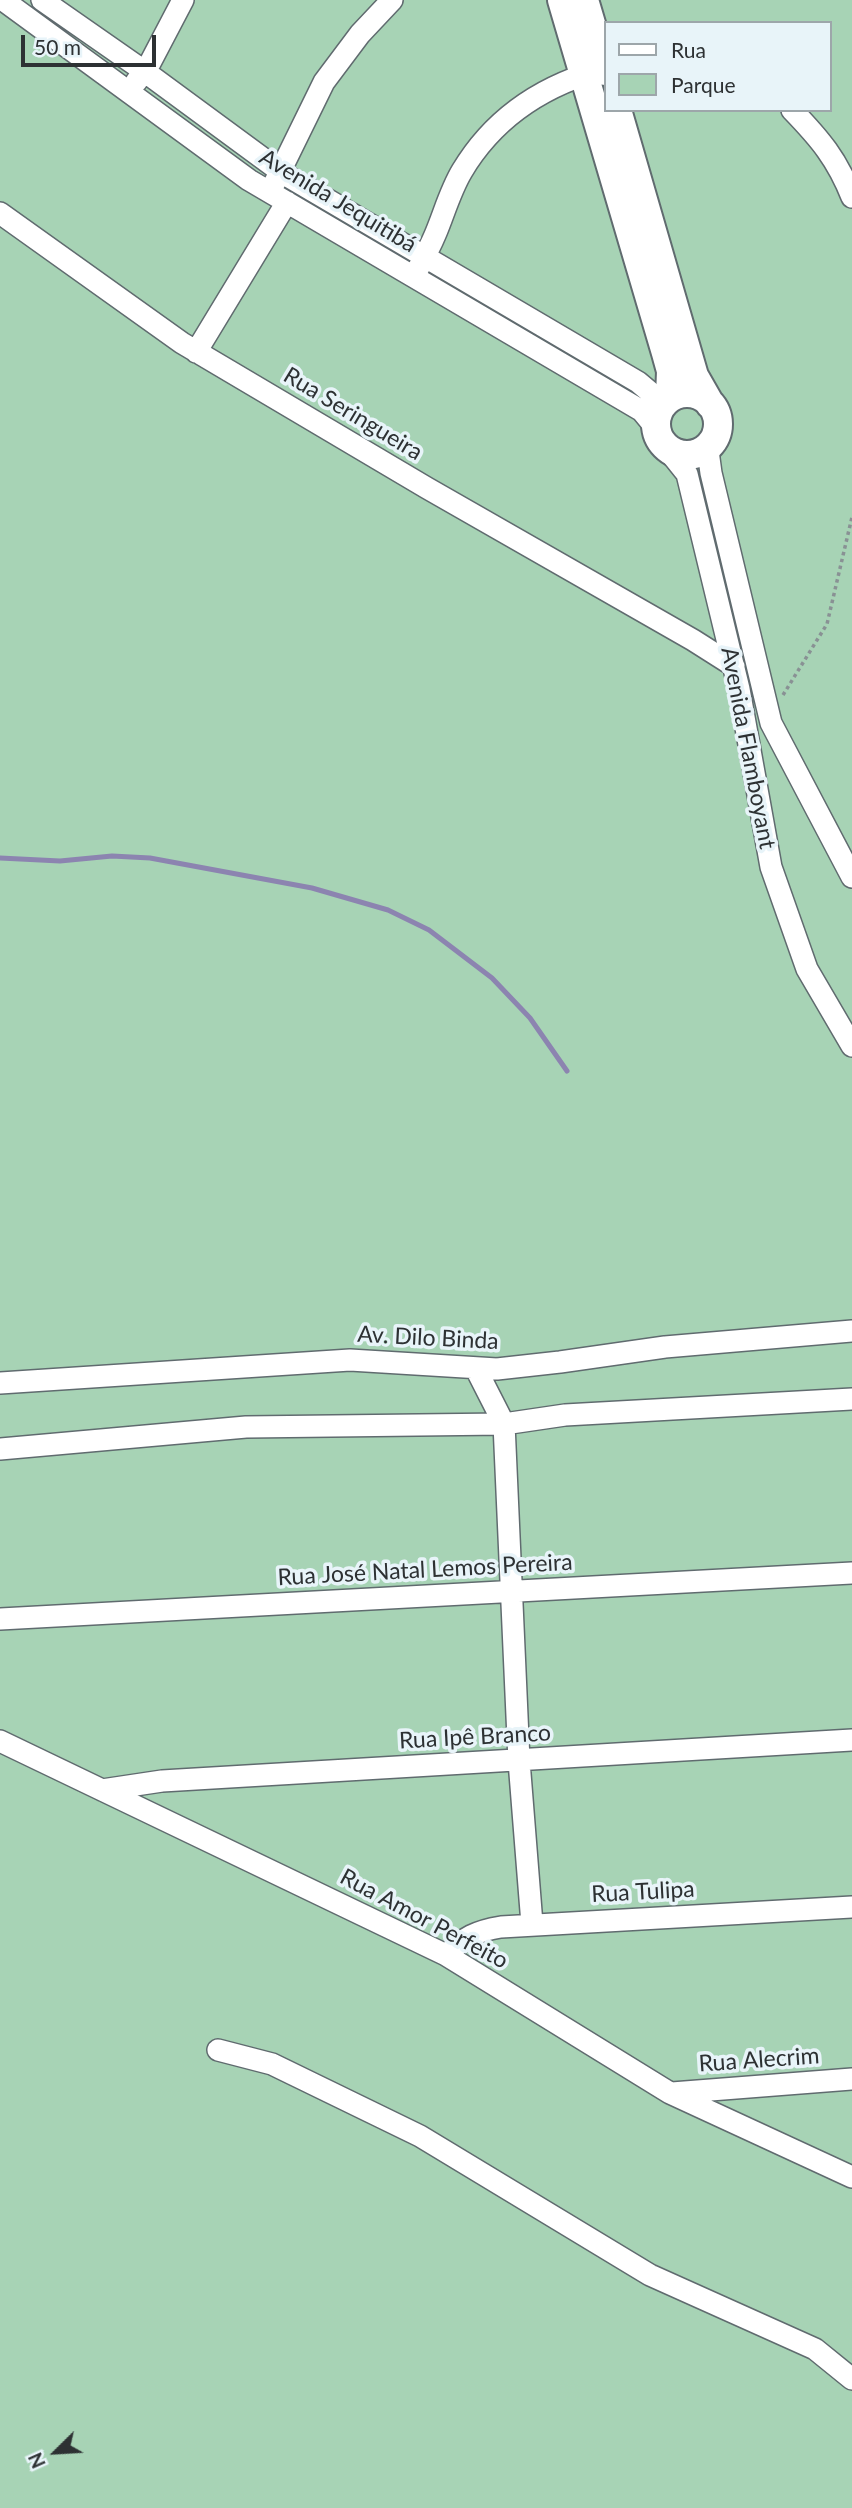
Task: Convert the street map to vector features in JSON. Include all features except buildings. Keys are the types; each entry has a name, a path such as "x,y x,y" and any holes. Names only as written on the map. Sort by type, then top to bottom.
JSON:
{"street":[{"name":"Avenida Jequitibá","path":"3,0 249,180 642,411 663,418"},
{"name":"Avenida Jequitibá","path":"42,0 281,172 638,382 663,418"},
{"path":"129,92 144,71 183,0"},
{"path":"196,352 278,197 281,172 324,82 360,34 393,0"},
{"path":"562,0 600,71"},
{"path":"584,0 604,88"},
{"path":"414,277 461,172 480,145 531,98 562,82 600,71"},
{"path":"610,112 671,371 663,418 678,454 687,456 710,445 718,429 715,411 694,376 618,112"},
{"path":"794,112 816,135 842,170 852,197"},
{"name":"Rua Seringueira","path":"0,213 196,352 734,666"},
{"path":"663,418 678,394 695,394 710,404"},
{"name":"Avenida Flamboyant","path":"663,418 677,459 687,474 725,625 771,867 807,969 852,1046"},
{"name":"Avenida Flamboyant","path":"710,445 708,461 769,712 852,877"},
{"path":"693,640 710,639 725,625 746,621"},
{"name":"Av. Dilo Binda","path":"0,1383 350,1360 476,1369 852,1331"},
{"path":"476,1369 504,1424 519,1761 532,1924"},
{"path":"0,1449 246,1427 504,1424 565,1415 852,1399"},
{"name":"Rua José Natal Lemos Pereira","path":"0,1619 852,1573"},
{"name":"Rua Ipê Branco","path":"102,1790 162,1781 852,1740"},
{"name":"Rua Amor Perfeito","path":"0,1741 446,1955 670,2093 852,2176"},
{"name":"Rua Tulipa","path":"446,1955 458,1942 479,1931 532,1924 852,1907"},
{"path":"218,2050 272,2064 420,2136 650,2275 815,2349 852,2379"},
{"name":"Rua Alecrim","path":"670,2093 852,2079"}],"path":[{"path":"769,712 820,639 827,624 852,517"}],"green space":[{"path":"0,0 852,0 852,2508 0,2508"}],"waterway":[{"path":"0,858 60,861 112,856 150,858 312,888 388,910 429,930 492,978 530,1018 567,1071"}]}
